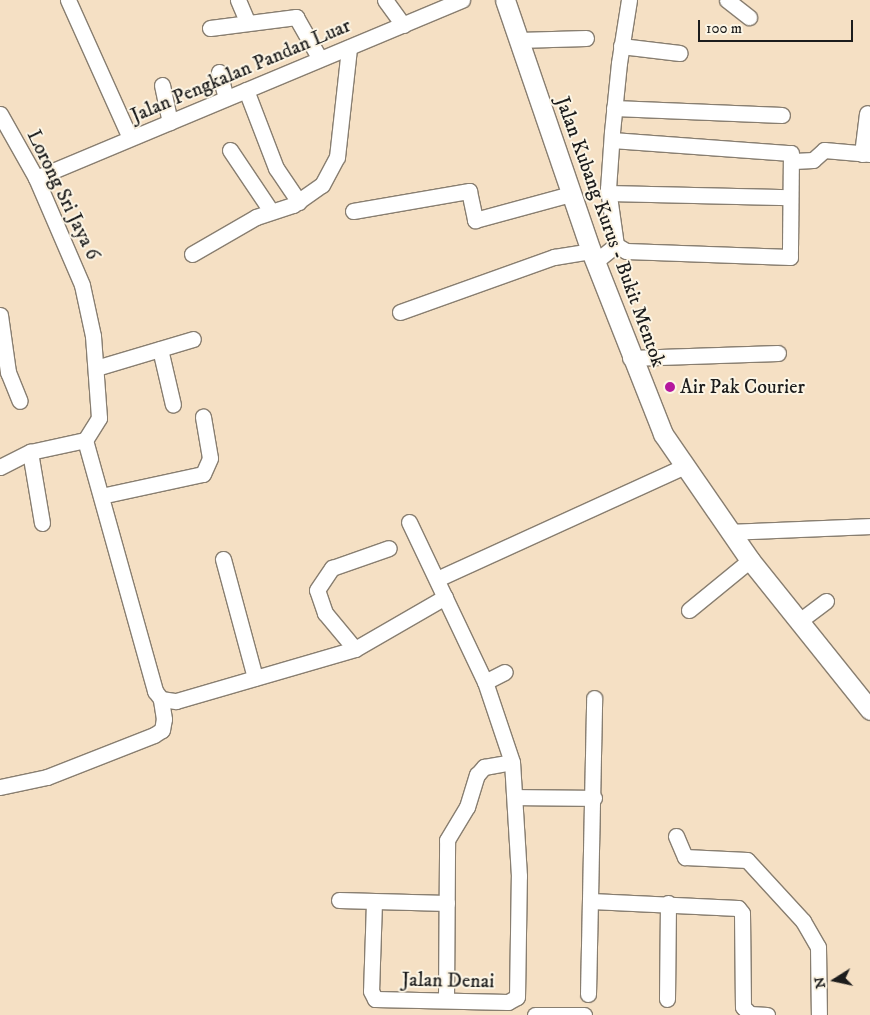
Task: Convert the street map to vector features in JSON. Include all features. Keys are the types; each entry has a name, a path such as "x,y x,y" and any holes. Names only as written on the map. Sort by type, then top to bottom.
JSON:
{"main road":[{"name":"Jalan Kubang Kurus - Bukit Mentok","path":"505,0 570,194 630,358 663,434 688,475 750,560 870,710"}],"street":[{"path":"68,0 130,138"},
{"path":"238,0 247,21"},
{"path":"385,0 402,25"},
{"name":"Jalan Pengkalan Pandan Luar","path":"36,178 462,0"},
{"path":"616,246 608,193 614,108 629,0"},
{"path":"728,0 749,17"},
{"path":"210,28 247,21 296,17 320,59"},
{"path":"518,40 586,38"},
{"path":"622,46 680,53"},
{"path":"192,254 271,212 298,202 322,185 334,166 349,48"},
{"path":"219,72 226,98"},
{"path":"162,85 170,122"},
{"path":"246,90 276,168 298,202"},
{"path":"614,108 782,115"},
{"path":"612,140 782,149 794,161 813,160 824,150 866,154 866,113"},
{"name":"Lorong Sri Jaya 6","path":"0,114 36,178 82,285 96,368 99,418 85,440"},
{"path":"230,150 271,212"},
{"path":"616,246 626,251 788,258 790,197 794,161"},
{"path":"354,211 469,191 475,220 570,194"},
{"path":"608,193 790,197"},
{"path":"400,312 554,257 593,257 616,246"},
{"path":"0,315 8,372 20,401"},
{"path":"96,368 193,339"},
{"path":"160,349 174,405"},
{"path":"630,358 778,353"},
{"path":"100,496 203,474 210,458 203,417"},
{"path":"0,467 30,452 85,440 162,709 162,730 154,735 88,763 0,787"},
{"path":"30,452 42,523"},
{"path":"437,579 688,475"},
{"path":"409,522 484,682 512,762 516,797 594,798"},
{"path":"730,532 870,526"},
{"path":"355,649 325,613 317,590 332,568 389,548"},
{"path":"223,559 255,678"},
{"path":"689,610 750,560"},
{"path":"162,709 176,701 355,649 445,598"},
{"path":"798,622 826,601"},
{"path":"484,682 505,672"},
{"path":"588,994 594,798 594,698"},
{"path":"446,1000 448,834 467,807 474,780 484,767 512,762"},
{"name":"Jalan Denai","path":"374,902 372,995 378,1000 508,1002 520,992 516,797"},
{"path":"676,836 685,857 746,860 803,921 818,947 819,1015"},
{"path":"339,900 447,903"},
{"path":"591,901 729,905 741,910 743,1007 750,1014 767,1015"},
{"path":"667,999 668,903"},
{"path":"535,1015 584,1015"}],"place":[{"name":"Air Pak Courier","path":"670,387"}]}
